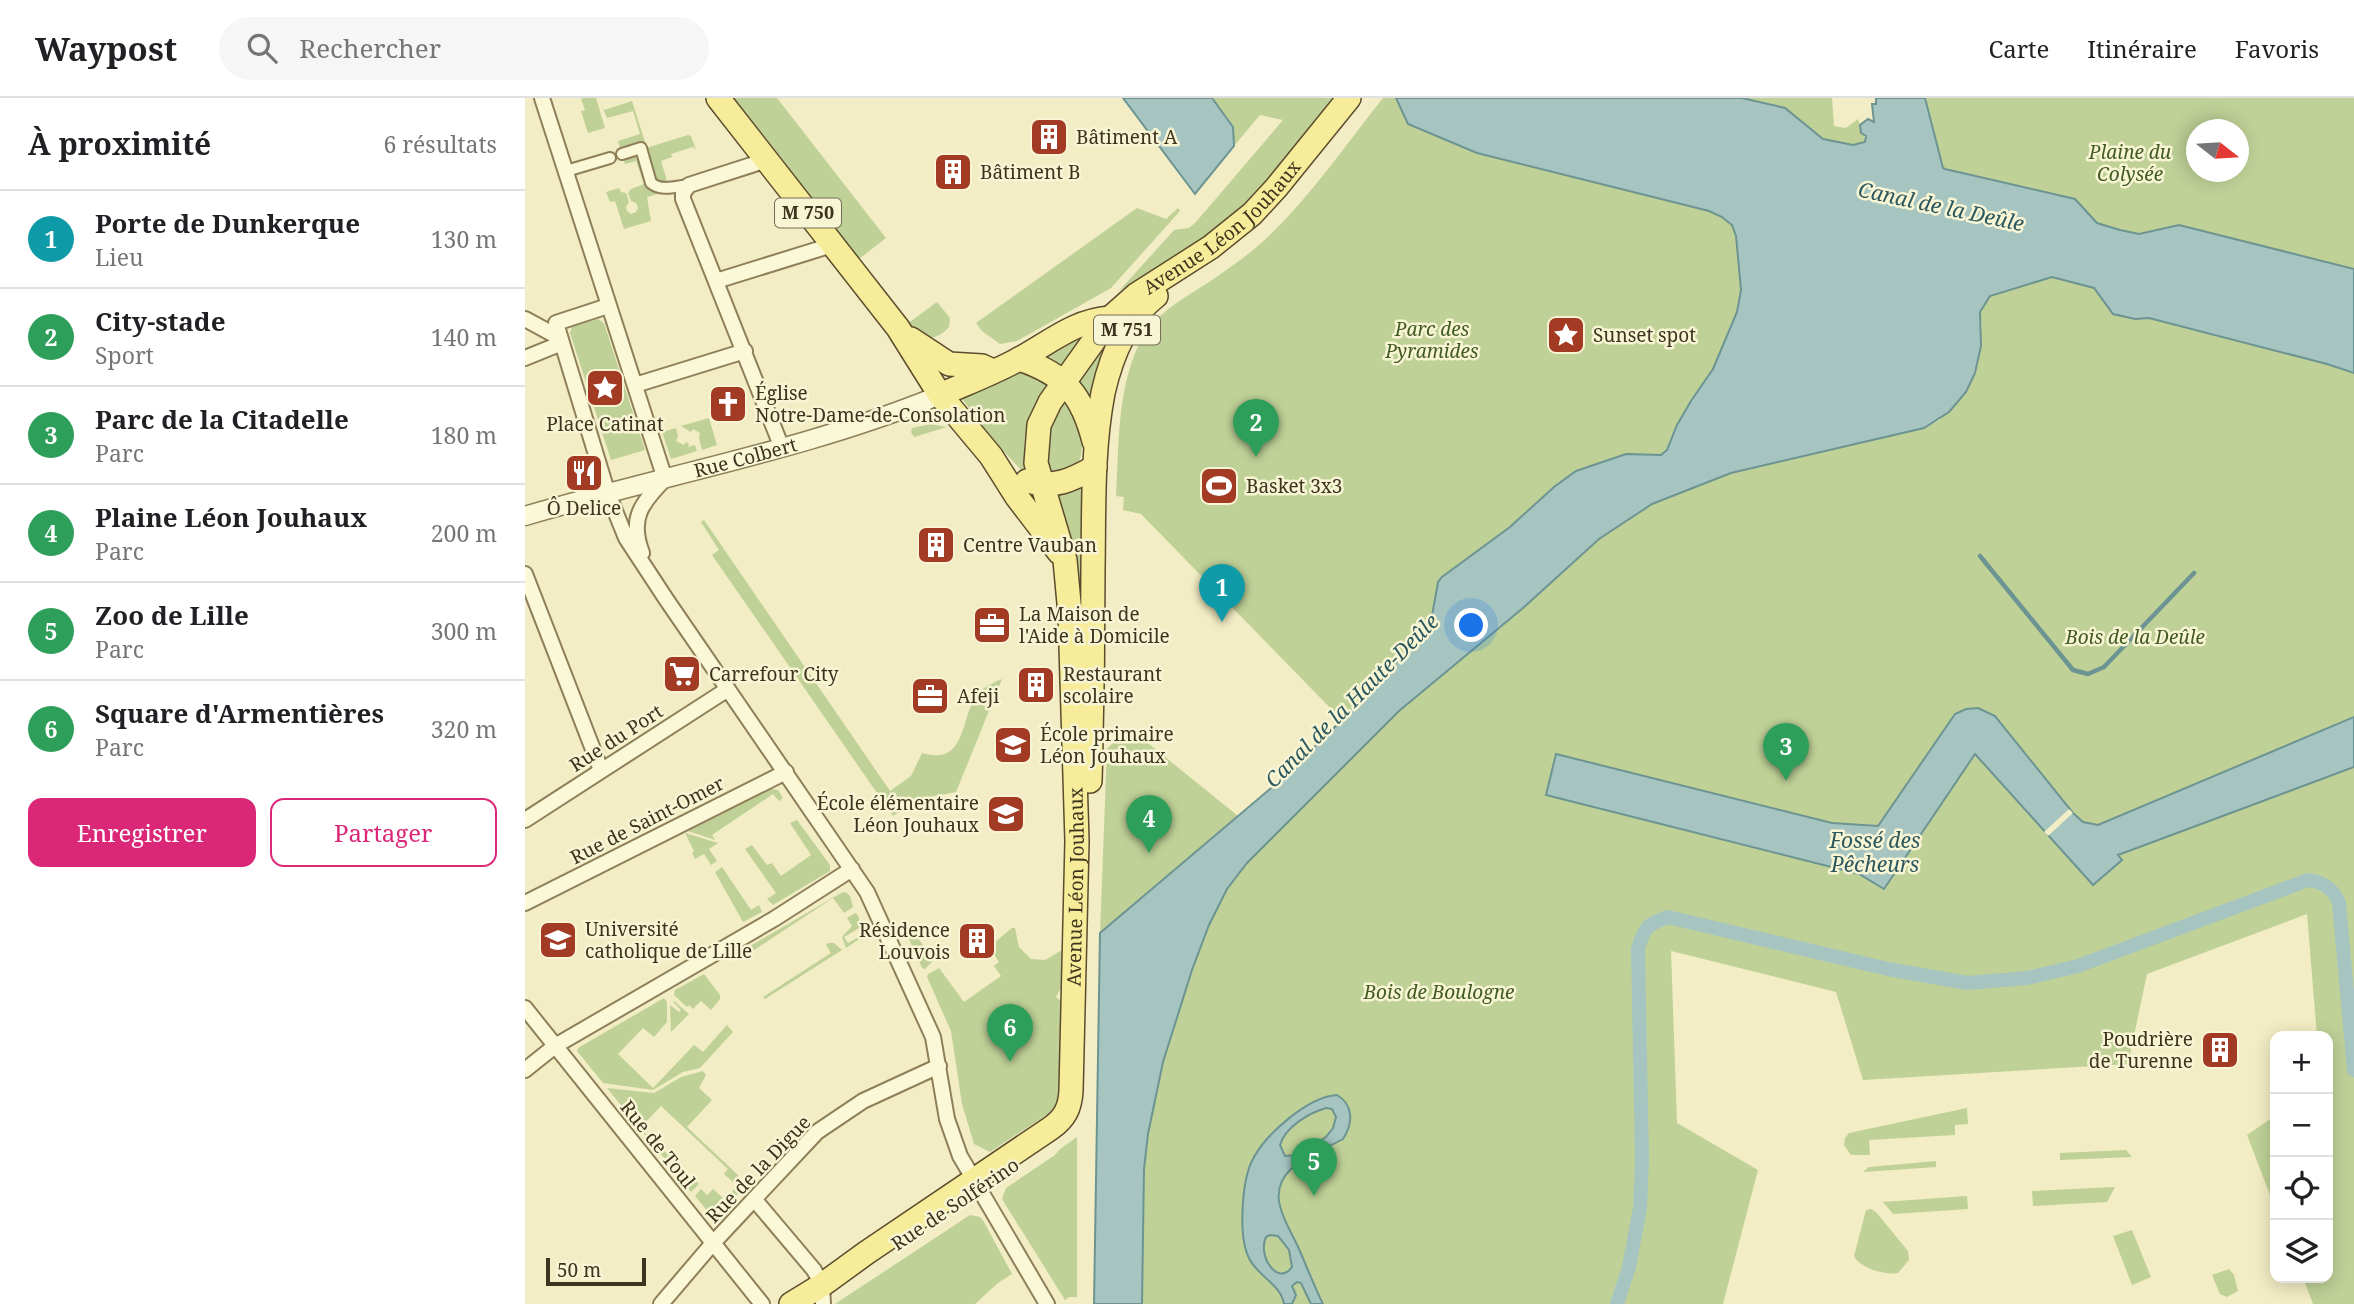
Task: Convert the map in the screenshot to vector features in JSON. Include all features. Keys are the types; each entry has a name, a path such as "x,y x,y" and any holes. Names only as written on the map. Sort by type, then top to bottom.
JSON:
{"main road":[{"name":"M 750","path":"718,98 898,328 940,395 991,456 1017,497 1065,560"},
{"name":"Avenue Léon Jouhaux","path":"1075,1112 1072,1080 1077,841 1070,614 1065,560 1056,524 1041,485 1035,450 1039,425 1063,381 1110,318 1136,295 1211,247 1252,214 1344,110 1364,98"},
{"name":"Avenue Léon Jouhaux","path":"1075,1112 1085,1041 1096,459 1107,379 1124,335 1137,314 1157,295 1223,252 1265,218 1295,185 1344,110"},
{"name":"Rue Colbert","path":"940,395 1019,359 1076,325 1092,319 1110,318"},
{"name":"M 750","path":"898,328 942,361 958,366 982,366 993,371"},
{"name":"Avenue Léon Jouhaux","path":"1019,359 1046,370 1063,381 1084,408 1096,459"},
{"path":"991,456 1018,477 1041,485 1072,480 1096,459"},
{"name":"Rue de Solférino","path":"791,1304 823,1294 976,1184 1070,1129 1075,1112"}],"street":[{"path":"542,98 665,479 647,499 636,523 638,540 652,578"},
{"path":"622,154 641,148 651,183 664,189 689,185 767,160"},
{"path":"566,171 610,158"},
{"path":"689,185 683,193 683,200 782,448"},
{"path":"716,281 832,245"},
{"path":"608,306 556,323 607,491 627,538 867,892 929,1026 950,1130 960,1156 1047,1304"},
{"path":"525,320 561,341"},
{"path":"525,358 561,341"},
{"path":"635,385 745,351"},
{"name":"Rue Colbert","path":"525,516 607,491 665,479 782,448 940,395"},
{"path":"525,574 601,770"},
{"name":"Rue du Port","path":"525,820 728,689"},
{"name":"Rue de Saint-Omer","path":"525,903 786,772"},
{"path":"525,1070 555,1046 774,919 852,869"},
{"name":"Rue de Toul","path":"525,1008 762,1304"},
{"name":"Rue de la Digue","path":"661,1304 807,1140 833,1120 887,1089 939,1066"},
{"path":"754,1199 814,1270 823,1294"}],"green space":[{"path":"596,98 605,128 588,133 581,111 585,110 581,99"},
{"path":"728,98 777,98 886,238 859,259 852,256"},
{"path":"1212,98 1333,98 1242,210 1192,249 1119,291 1174,230 1189,228 1196,222 1283,120 1260,115 1234,146 1233,127"},
{"name":"Parc des Pyramides","path":"1383,98 1396,98 1408,124 1477,153 1709,211 1722,217 1732,225 1736,236 1741,290 1737,312 1713,370 1677,425 1667,450 1662,455 1626,454 1531,509 1442,577 1438,583 1430,627 1342,720 1141,514 1123,510 1124,497 1116,496 1119,438 1127,380 1145,333 1169,308 1242,259 1272,233 1316,185"},
{"path":"1742,98 1832,98 1834,126 1846,128 1858,119 1865,140 1853,145 1823,139 1785,108"},
{"name":"Plaine du Colysée","path":"1925,98 2354,98 2354,269 2179,225 2139,234 2120,230 2097,223 2075,199 1943,168"},
{"path":"600,101 604,110 632,101 646,145 641,141 621,151 618,141 640,134 633,111 607,118"},
{"path":"691,136 696,150 693,147 671,154 672,157 661,161 668,184 654,179 646,148"},
{"path":"634,154 640,159 647,182 672,190 647,197 651,221 624,229 615,201 610,202 606,192 619,188 626,193 629,202 627,211 631,214 636,212 636,203 631,201 628,193 644,184 636,161 625,164 623,157"},
{"path":"1137,208 1166,219 1178,208 1180,211 1111,288 1017,341 1000,344 982,331 976,323"},
{"path":"2052,277 2094,288 2114,314 2135,319 2149,318 2354,373 2354,717 2098,825 2083,822 1954,714 1878,826 1832,823 1557,755 1546,795 1859,874 1884,888 1975,754 2093,885 2122,860 2117,855 2354,767 2354,1304 2313,1304 2305,1283 2333,1283 2333,1031 2317,1031 2307,914 2147,974 2128,1064 1863,1080 1836,992 1671,951 1677,1123 1758,1170 1723,1304 1142,1304 1144,1169 1148,1134 1163,1062 1209,925 1227,889 1247,863 1399,711 1523,608 1599,539 1652,504 1731,473 1924,428 1940,420 1982,328 1980,312 1990,296"},
{"path":"937,302 950,318 949,327 938,336 927,338 907,324"},
{"path":"598,319 604,323 645,450 611,460 570,333 572,327"},
{"path":"1113,327 1097,415 1075,378"},
{"path":"1087,333 1061,367 1039,355"},
{"path":"1020,370 1050,382 1027,424 1024,473 994,441 957,392"},
{"path":"1064,394 1077,419 1082,448 1077,466 1048,478 1045,436"},
{"path":"709,418 717,445 702,450 700,433 693,429 691,432 681,426"},
{"path":"930,424 947,427 914,437 911,432 912,428"},
{"path":"676,428 676,441 684,445 686,442 688,447 695,445 697,451 671,459 662,432"},
{"path":"1085,487 1082,598 1057,494"},
{"path":"704,520 890,791 911,776 922,753 948,753 955,746 978,693 1002,679 956,792 919,799 893,816 712,555 719,550 701,522"},
{"path":"1128,727 1238,816 1100,933 1107,749"},
{"path":"771,789 778,790 783,798 779,801 773,794 712,835 715,840 688,831"},
{"path":"797,820 830,865 830,871 773,905 767,899 776,893 745,849 752,845 767,865 772,863 781,876 811,855 790,823"},
{"path":"685,833 718,843 709,849 717,861 711,865 704,854 695,859"},
{"path":"722,867 751,910 759,905 762,912 743,922 715,872"},
{"path":"846,892 853,907 844,913 833,898 739,960 740,952 841,893"},
{"path":"855,913 861,927 844,937 848,943 864,936 846,948 842,937 852,926 847,918"},
{"path":"1015,928 1019,947 1031,959 1045,960 1064,949 1065,981 1056,997 1066,1005 1060,1106 990,1152 974,1144 962,1104 951,1031 927,977 939,968 964,1002 1001,976 994,966 999,962 989,947"},
{"path":"909,930 912,930 934,960 925,969 922,968 908,937"},
{"path":"834,943 842,950 765,999 763,997 831,953 826,945"},
{"path":"704,974 720,995 720,999 711,1010 701,1001 693,1009 689,1005 687,1007 674,995 675,990"},
{"path":"664,998 667,1002 667,1022 654,1037 643,1028 618,1054 653,1088 694,1045 703,1052 727,1025 733,1032 700,1068 683,1072 653,1090 603,1083 577,1051 578,1048"},
{"path":"674,1001 689,1014 671,1032 670,1005 679,1012 681,1010"},
{"path":"703,1071 706,1075 699,1088 712,1100 687,1127 739,1176 735,1181 744,1187 733,1199 729,1195 737,1186 724,1174 728,1169 661,1106 640,1128 678,1164 673,1169 607,1088 654,1093 681,1077"},
{"path":"1967,1108 1968,1124 1955,1125 1955,1135 1869,1140 1870,1155 1851,1155 1844,1145 1849,1133"},
{"path":"2270,1119 2270,1195 2247,1135"},
{"path":"1077,1137 1077,1297 1065,1300 1002,1199 1006,1188"},
{"path":"2126,1150 2132,1157 2060,1160 2060,1153"},
{"path":"1936,1161 1936,1167 1863,1172 1869,1167"},
{"path":"682,1168 699,1184 691,1192 676,1174"},
{"path":"2115,1187 2107,1202 2033,1206 2032,1191"},
{"path":"701,1189 707,1195 713,1189 730,1202 714,1219 695,1196"},
{"path":"1967,1196 1968,1209 1893,1214 1883,1202"},
{"path":"1871,1209 1908,1251 1909,1260 1898,1273 1874,1270 1857,1261 1854,1256 1866,1210"},
{"path":"970,1215 980,1217 984,1222 1012,1274 975,1304 835,1304"},
{"path":"2132,1230 2151,1277 2132,1285 2113,1236"},
{"path":"2229,1269 2234,1275 2238,1291 2227,1297 2220,1294 2212,1275"}],"water":[{"path":"1123,98 1212,98 1233,127 1234,146 1195,194"},
{"name":"Canal de la Deûle","path":"1396,98 1742,98 1785,108 1823,139 1853,145 1865,142 1866,136 1861,133 1860,125 1868,119 1874,122 1872,104 1876,104 1876,98 1925,98 1945,169 2075,199 2097,223 2120,230 2139,234 2179,225 2354,269 2354,373 2149,318 2135,319 2113,314 2094,288 2052,277 1990,296 1980,312 1981,346 1975,373 1966,392 1949,412 1924,428 1731,473 1652,504 1599,539 1523,608 1399,711 1247,863 1227,889 1209,925 1192,970 1163,1062 1148,1134 1144,1169 1142,1304 1094,1304 1100,933 1277,783 1342,720 1430,627 1438,582 1442,577 1510,527 1576,471 1626,454 1661,455 1667,450 1677,425 1713,369 1737,312 1741,290 1736,236 1732,225 1722,217 1709,211 1477,153 1408,124"},
{"name":"Fossé des Pêcheurs","path":"1978,708 1995,716 2073,813 2083,822 2098,825 2354,717 2354,767 2118,855 2122,860 2093,885 1975,754 1884,889 1859,874 1546,795 1556,754 1832,823 1878,826 1955,714"},
{"path":"1337,1095 1347,1104 1350,1121 1343,1139 1296,1164 1283,1179 1279,1189 1285,1220 1323,1304 1311,1304 1301,1283 1297,1282 1292,1286 1296,1295 1292,1304 1284,1304 1278,1291 1253,1264 1246,1249 1242,1224 1245,1184 1251,1163 1265,1141 1300,1110 1325,1097","holes":["1326,1108 1332,1109 1336,1117 1333,1128 1326,1137 1297,1155 1285,1156 1280,1145 1287,1132 1305,1117","1278,1236 1289,1250 1292,1267 1286,1272 1281,1273 1270,1267 1264,1253 1266,1237"]}],"pier":[{"path":"2069,809 2073,813 2048,836 2044,832"}],"waterway":[{"path":"1980,556 2073,670 2088,674 2104,667 2194,573"},
{"path":"1617,1304 1629,1267 1640,1208 1642,1161 1638,949 1647,928 1668,917 1888,969 1967,983 2027,978 2078,966 2308,880 2313,881 2331,890 2339,903 2354,1070"}],"place":[{"name":"Bâtiment A","path":"1049,137"},
{"name":"Bâtiment B","path":"953,172"},
{"name":"Sunset spot","path":"1566,335"},
{"name":"Place Catinat","path":"605,388"},
{"name":"Église Notre-Dame-de-Consolation","path":"728,404"},
{"name":"City-stade","path":"1256,457"},
{"name":"Ô Delice","path":"584,473"},
{"name":"Basket 3x3","path":"1219,486"},
{"name":"Centre Vauban","path":"936,545"},
{"name":"Porte de Dunkerque","path":"1222,622"},
{"name":"La Maison de l'Aide à Domicile","path":"992,625"},
{"name":"Carrefour City","path":"682,674"},
{"name":"Restaurant scolaire","path":"1036,685"},
{"name":"Afeji","path":"930,696"},
{"name":"École primaire Léon Jouhaux","path":"1013,745"},
{"name":"Parc de la Citadelle","path":"1786,781"},
{"name":"École élémentaire Léon Jouhaux","path":"1006,814"},
{"name":"Plaine Léon Jouhaux","path":"1149,853"},
{"name":"Université catholique de Lille","path":"558,940"},
{"name":"Résidence Louvois","path":"977,941"},
{"name":"Poudrière de Turenne","path":"2220,1050"},
{"name":"Square d'Armentières","path":"1010,1062"},
{"name":"Zoo de Lille","path":"1314,1196"}],"park label":[{"name":"Bois de la Deûle","path":"2135,637"},
{"name":"Bois de Boulogne","path":"1439,992"}],"water label":[{"name":"Canal de la Haute-Deûle","path":"1352,701"}]}
